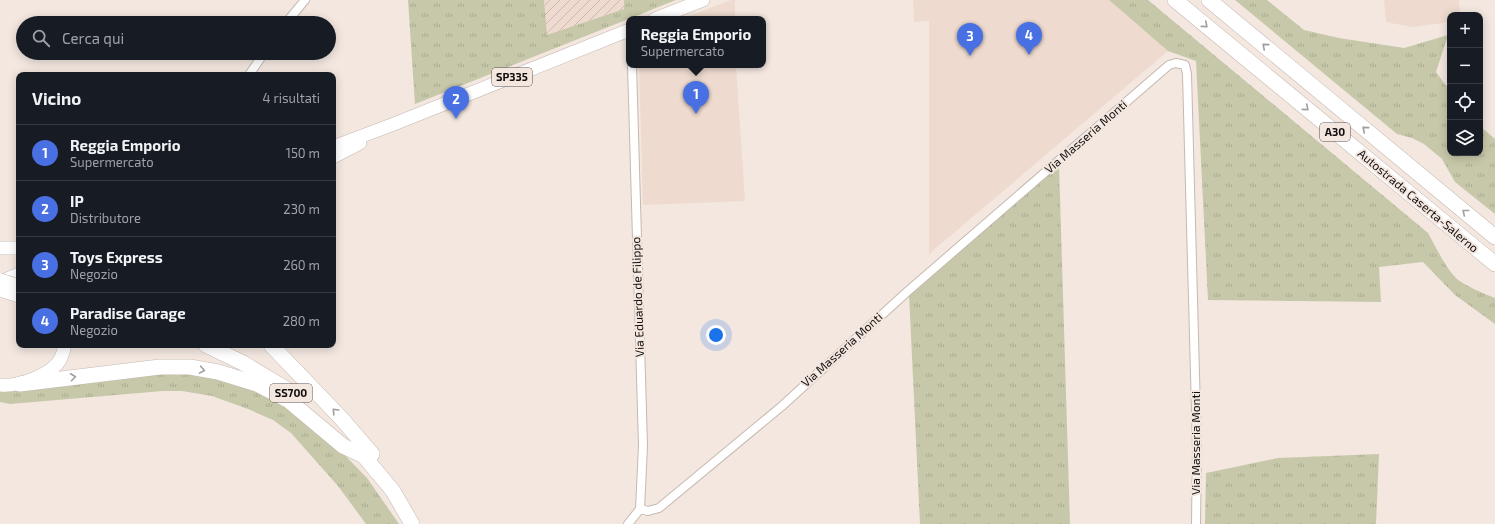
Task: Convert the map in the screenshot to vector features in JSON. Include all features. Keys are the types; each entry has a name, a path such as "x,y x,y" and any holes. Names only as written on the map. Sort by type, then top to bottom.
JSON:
{"highway":[{"name":"Autostrada Caserta-Salerno","path":"1175,0 1495,264"},
{"name":"Autostrada Caserta-Salerno","path":"1209,0 1495,237"},
{"path":"0,282 16,285"},
{"name":"SS700","path":"212,348 263,374 316,410 364,456 382,476 412,524"},
{"path":"274,348 341,418 375,457 382,476"},
{"path":"20,384 160,367 190,367 218,372 257,384 288,400 343,446 364,456"}],"main road":[{"path":"662,16 702,0"},
{"name":"SP335","path":"336,154 394,124 626,31"},
{"path":"0,248 16,248"},
{"path":"0,274 16,278"},
{"path":"0,282 16,275"},
{"path":"0,291 16,287"},
{"path":"0,291 16,295"},
{"path":"0,385 20,384 50,371 60,360 64,348"}],"street":[{"path":"292,16 305,0"},
{"path":"251,72 259,60"},
{"name":"Via Masseria Monti","path":"640,509 648,511 659,508 782,406 908,291 1169,65 1176,63 1185,65 1187,74 1198,449 1196,524"},
{"name":"Via Eduardo de Filippo","path":"632,68 643,446 640,509"},
{"path":"628,524 640,509"}],"shaded area":[{"path":"544,0 624,0 624,9 546,36"},
{"path":"731,0 735,0 735,16 690,16"},
{"path":"913,0 1109,0 1168,51 929,254 929,21 914,22"},
{"path":"1384,0 1459,0 1460,12 1447,12 1447,22 1412,27 1386,22"},
{"path":"639,68 736,68 745,201 643,205"}],"green space":[{"path":"408,0 544,0 547,35 624,9 624,0 676,0 636,16 626,16 626,20 415,104"},
{"path":"1109,0 1148,0 1428,233 1452,274 1459,281 1495,298 1495,324 1455,295 1423,262 1379,267 1381,302 1208,300 1196,61 1168,51"},
{"path":"1235,0 1267,0 1304,30 1339,38 1404,48 1447,35 1436,72 1447,87 1447,156 1483,156 1483,129 1495,139 1495,214 1455,182 1442,159 1424,144 1412,138 1397,134"},
{"path":"1059,165 1070,524 920,524 909,294"},
{"path":"193,373 252,388 288,407 328,438 367,478 399,524 366,524 338,486 291,433 273,420 212,396 182,391 163,391 10,404 0,402 0,391 7,392 134,374"},
{"path":"1379,454 1376,524 1205,524 1206,473 1278,458"}],"place":[{"name":"Paradise Garage","path":"1029,55"},
{"name":"Toys Express","path":"970,56"},
{"name":"Reggia Emporio","path":"696,114"},
{"name":"IP","path":"456,119"}]}
